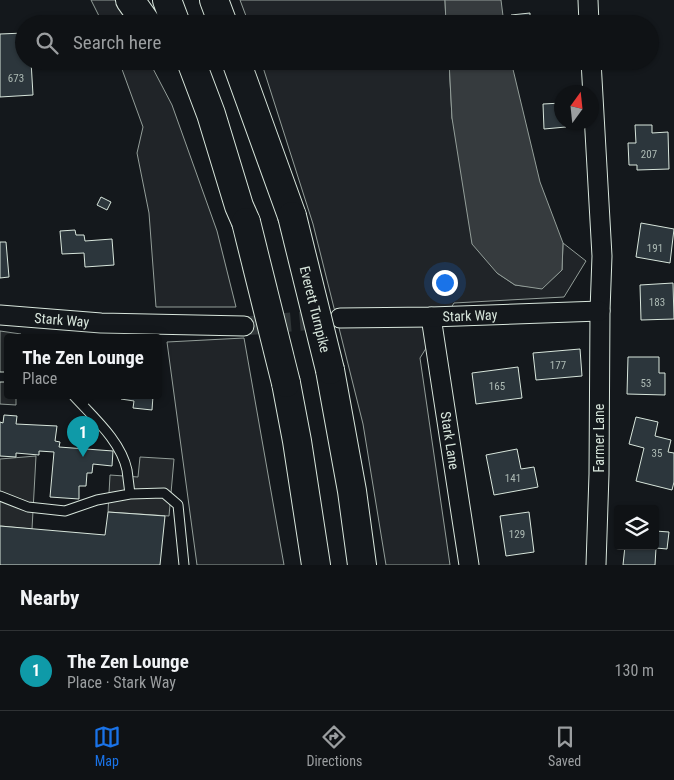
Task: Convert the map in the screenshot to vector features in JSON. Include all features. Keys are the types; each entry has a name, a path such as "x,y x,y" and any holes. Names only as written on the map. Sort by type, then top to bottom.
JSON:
{"highway":[{"path":"130,0 141,15"},
{"path":"167,0 173,15"},
{"path":"214,0 220,15"},
{"path":"194,70 211,114 246,222 286,382 316,565"},
{"name":"Everett Turnpike","path":"239,70 292,216 330,370 352,491 362,565"}],"street":[{"path":"588,0 589,15"},
{"path":"592,70 602,256 600,311"},
{"name":"Stark Way","path":"340,318 600,311"},
{"name":"Farmer Lane","path":"596,565 599,474 600,311"},
{"name":"Stark Way","path":"0,315 101,323 244,326"},
{"name":"Stark Lane","path":"431,317 469,565"}],"lane":[{"path":"77,399 108,433 120,452 126,469 130,494"},
{"path":"0,496 28,507 65,512 97,500 130,494 164,493 178,505 184,565"}],"shaded area":[{"path":"91,0 115,0 124,15 98,15"},
{"path":"240,0 445,0 446,15 246,15"},
{"path":"445,0 501,0 503,15 446,15"},
{"path":"122,70 154,70 172,105 217,231 236,307 156,307 149,213 137,153 143,127"},
{"path":"264,70 449,70 452,118 497,273 515,285 542,288 562,270 563,243 586,261 564,297 454,303 420,358 450,565 386,565 363,424 313,224"},
{"path":"449,70 513,70 540,182 563,243 562,270 542,289 515,285 497,273 472,244 452,118"},
{"path":"0,331 21,334 4,334 4,399 16,399 16,405 0,404"},
{"path":"244,338 284,565 197,565 167,342"},
{"path":"36,456 32,529 0,526 0,459"},
{"path":"140,457 174,459 169,516 108,512 110,475 138,477"}],"building":[{"path":"530,13 530,15 511,15"},
{"path":"15,33 15,70 32,70 33,95 0,97 0,34"},
{"path":"554,103 554,128 544,129 543,104"},
{"path":"635,125 652,125 652,133 668,132 669,169 637,170 637,165 629,165 628,143 636,143"},
{"path":"101,197 111,202 107,210 97,205"},
{"path":"641,223 674,229 670,263 636,257"},
{"path":"75,230 76,235 84,235 85,241 112,239 114,265 85,267 84,253 62,254 60,231"},
{"path":"0,242 6,242 9,277 0,278"},
{"path":"673,283 674,319 641,320 640,285"},
{"path":"580,349 582,376 536,380 533,353"},
{"path":"628,357 659,357 659,373 665,373 665,395 627,394"},
{"path":"518,367 522,398 476,404 472,373"},
{"path":"121,399 153,399 152,410 133,408 134,401"},
{"path":"4,415 17,416 16,424 57,426 55,441 60,442 59,447 113,451 112,466 93,464 92,473 87,473 86,486 79,486 79,499 50,497 54,452 39,451 39,455 16,453 16,457 0,456 0,422 3,423"},
{"path":"636,417 658,422 655,436 671,440 668,452 674,453 674,482 672,490 636,481 644,448 629,444"},
{"path":"517,449 521,469 534,467 538,487 494,495 486,455"},
{"path":"108,512 165,516 160,565 0,565 0,526 105,535"},
{"path":"529,512 534,552 506,556 500,516"},
{"path":"659,531 669,532 667,549 659,548"},
{"path":"625,550 656,550 655,565 623,565"}],"tunnel":[{"path":"244,326 327,319"}],"place":[{"name":"The Zen Lounge","path":"83,457"}]}
